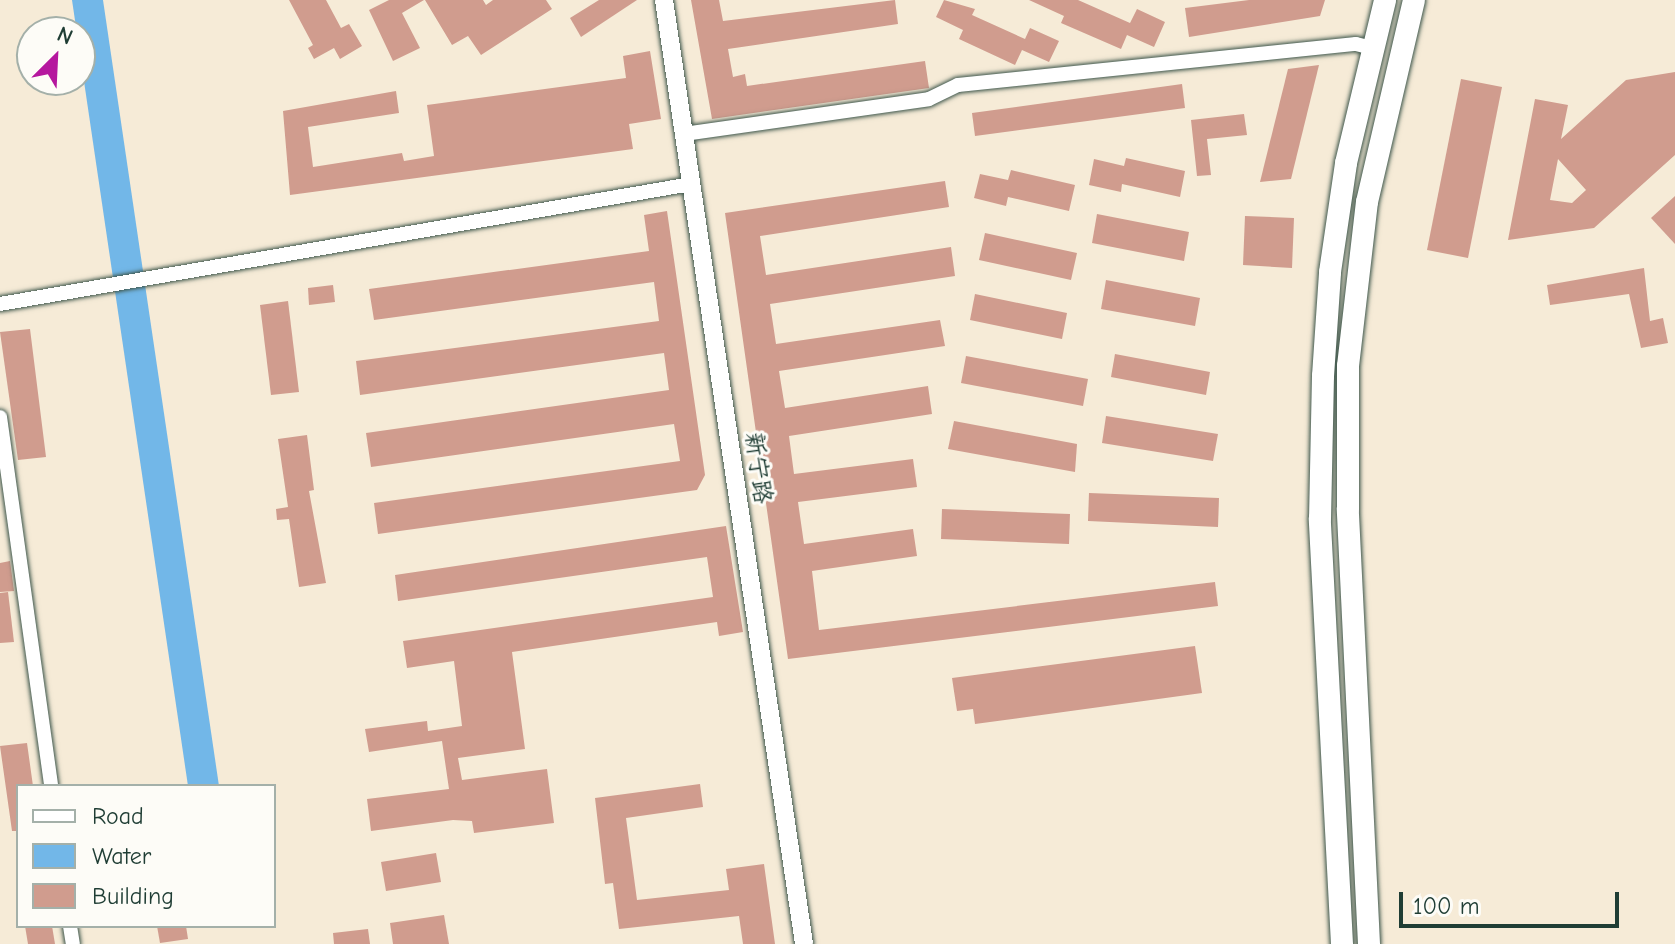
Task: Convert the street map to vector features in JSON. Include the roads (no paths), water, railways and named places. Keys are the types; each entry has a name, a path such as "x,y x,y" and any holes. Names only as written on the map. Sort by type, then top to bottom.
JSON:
{"main road":[{"path":"1342,944 1320,519 1323,376 1332,256 1372,48 1385,0"},
{"path":"1369,944 1348,509 1348,366 1367,202 1414,0"}],"street":[{"name":"新宁路","path":"664,0 804,944"},
{"path":"684,134 929,99 958,85 1356,44 1372,48"},
{"path":"0,304 167,279 691,184"},
{"path":"0,417 51,784"}],"water":[{"path":"72,0 103,0 219,784 188,784 86,96 96,96 96,16 74,16"}]}
